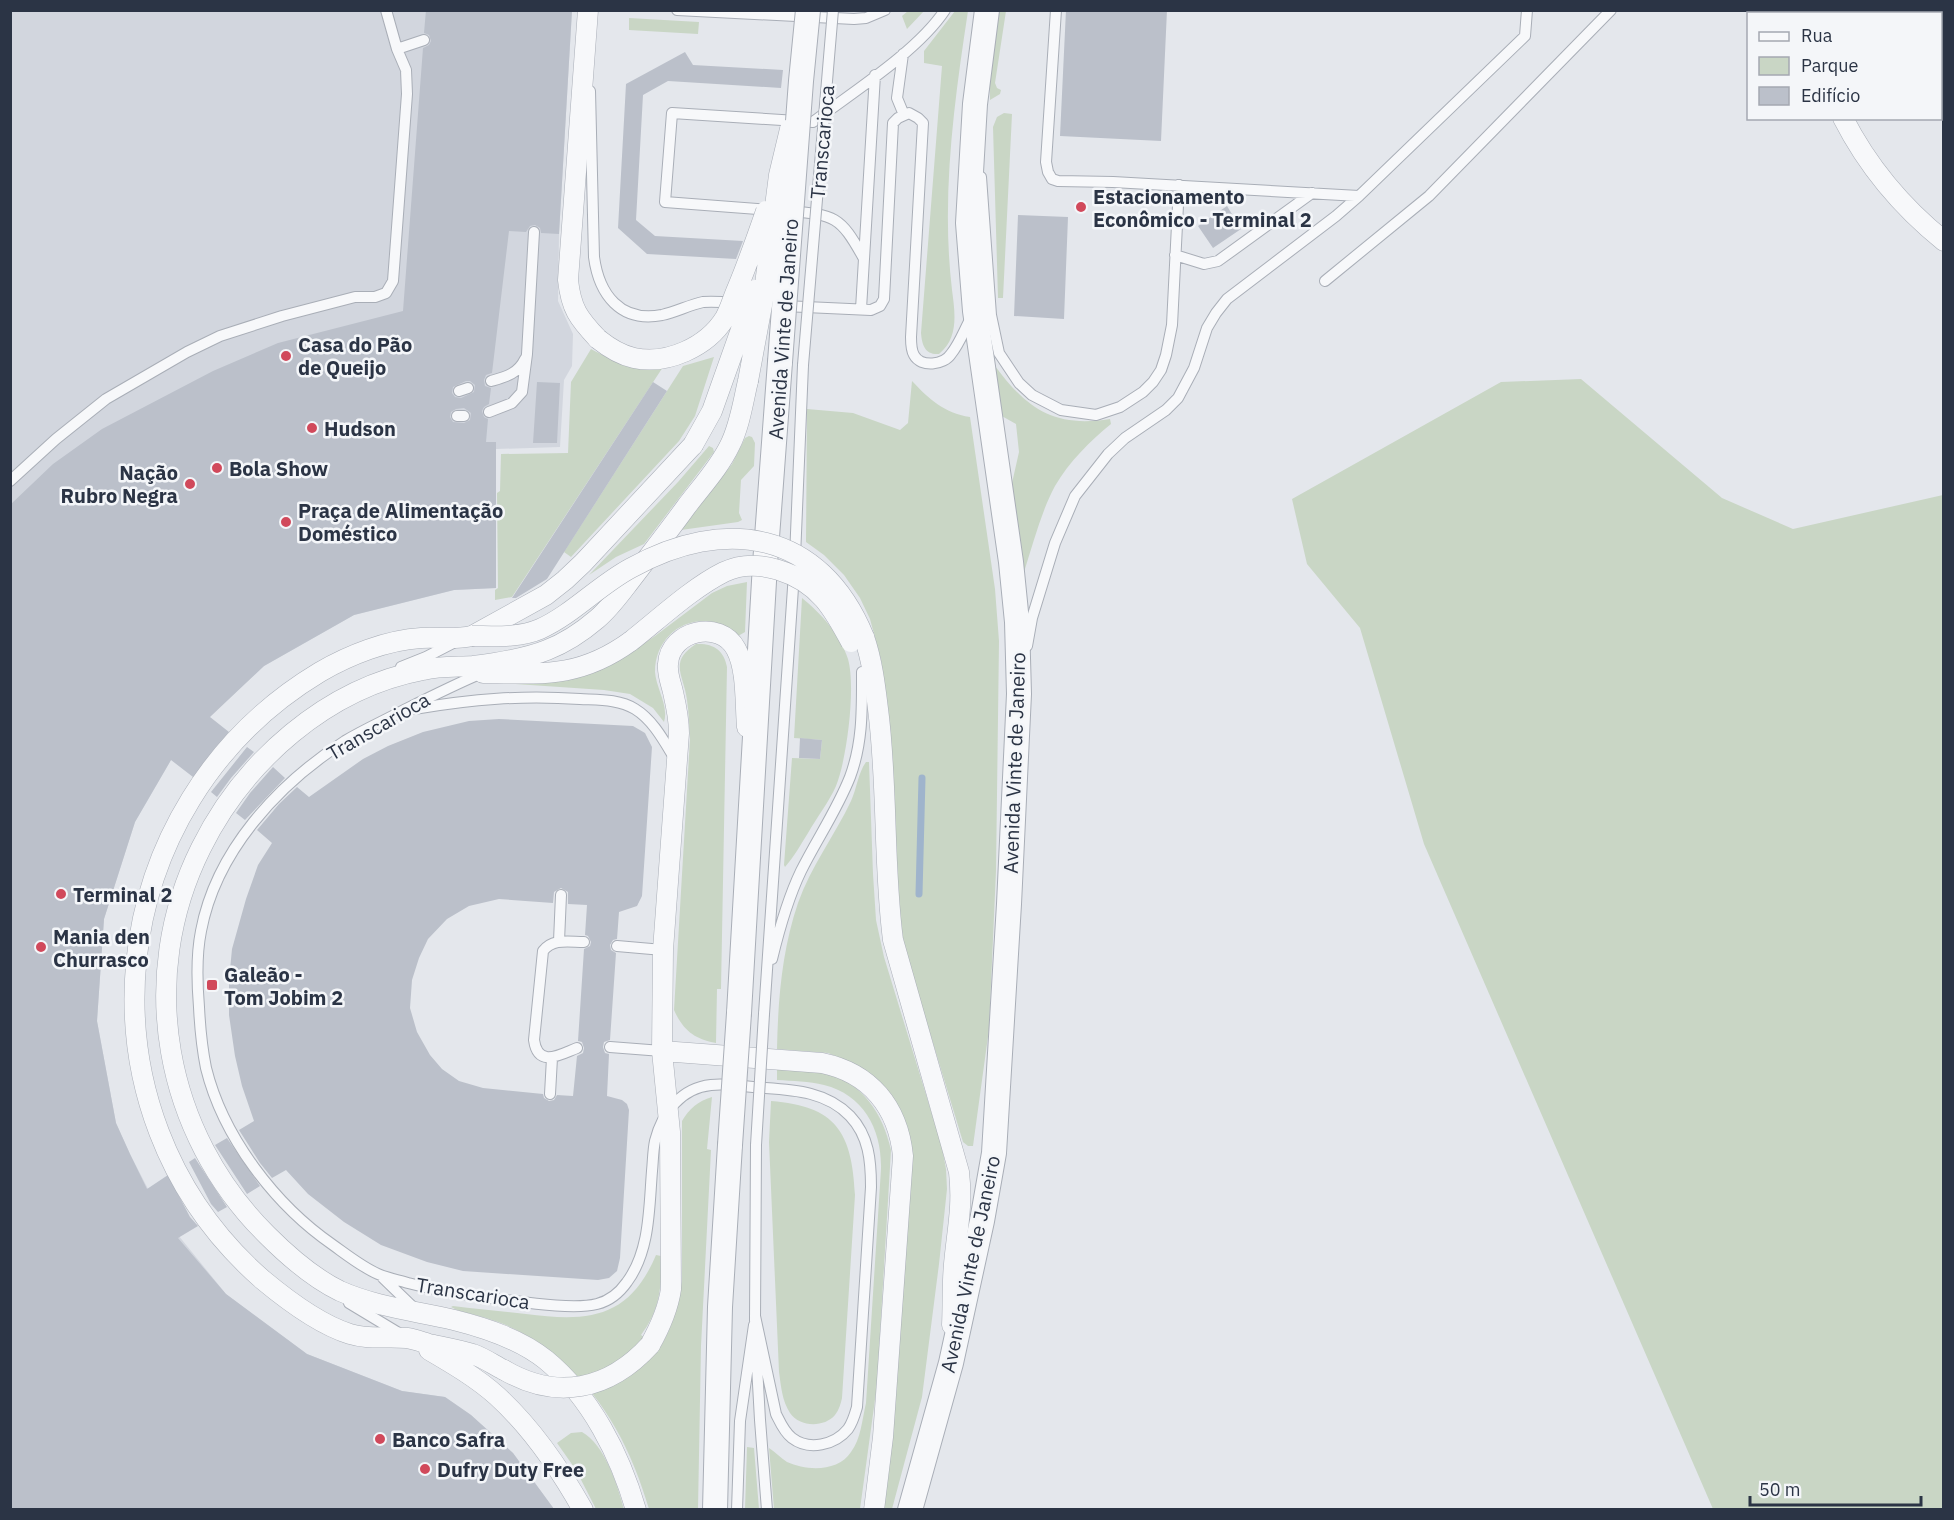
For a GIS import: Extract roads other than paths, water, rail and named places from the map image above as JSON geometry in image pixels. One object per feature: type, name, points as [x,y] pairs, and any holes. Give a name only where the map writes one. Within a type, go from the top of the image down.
[{"type":"street","name":"Avenida Vinte de Janeiro","points":[[715,1509],[720,1307],[765,564],[792,364],[801,81],[808,10]]},
{"type":"street","name":"Avenida Vinte de Janeiro","points":[[910,1509],[951,1363],[982,1221],[994,1153],[1009,904],[1019,694],[1017,622],[1011,562],[975,311],[968,223],[975,104],[987,10]]},
{"type":"street","points":[[587,13],[567,280],[574,309],[597,339],[623,355],[635,359],[669,358],[683,353],[712,334],[726,316],[753,250],[778,175],[801,81]]},
{"type":"street","points":[[1844,120],[1879,174],[1903,204],[1944,241]]},
{"type":"street","points":[[636,1509],[616,1455],[600,1425],[567,1381],[546,1361],[487,1329],[370,1302],[338,1290],[310,1273],[280,1248],[248,1215],[227,1190],[192,1129],[176,1081],[169,1043],[166,972],[170,936],[177,906],[200,850],[216,819],[247,776],[274,748],[341,700],[377,683],[430,668],[480,665],[548,650],[597,619],[665,536],[722,459],[734,436],[748,381],[770,248],[778,175]]},
{"type":"street","points":[[466,638],[546,595],[565,580],[693,445],[712,411],[770,248]]},
{"type":"street","points":[[752,786],[742,662],[728,638],[719,633],[700,631],[682,639],[675,645],[668,662],[668,675],[679,722],[663,950],[662,1051],[669,1108],[671,1289],[669,1306],[664,1319],[650,1345],[639,1357],[615,1375],[593,1384],[564,1388],[527,1382],[474,1355],[410,1339],[352,1335],[330,1326],[305,1311],[256,1273],[231,1248],[195,1204],[160,1135],[147,1096],[138,1048],[134,1008],[135,969],[140,927],[145,904],[163,853],[183,811],[216,762],[239,735],[269,708],[300,686],[340,662],[369,650],[405,640],[524,634],[538,630],[554,622],[628,569],[658,554],[695,542],[740,538],[776,545],[810,563],[824,573],[846,600],[855,616],[862,672],[870,693],[882,742]]},
{"type":"street","points":[[445,668],[482,673],[536,674],[569,671],[607,657],[706,582],[726,571],[758,566],[794,576],[809,585],[857,639],[874,675],[882,742],[888,900],[893,940],[952,1146],[962,1194],[954,1264],[951,1363]]},
{"type":"street","points":[[662,1051],[835,1065],[873,1088],[891,1111],[897,1126],[903,1156],[883,1437],[874,1509]]},
{"type":"street","points":[[410,1339],[464,1371],[497,1396],[524,1424],[545,1451],[583,1509]]},
{"type":"lane","points":[[10,481],[56,439],[106,399],[187,352],[220,336],[282,315],[355,297],[375,297],[386,293],[393,280],[407,94],[406,70],[397,49],[388,16],[396,10]]},
{"type":"lane","points":[[677,10],[854,19],[866,18],[885,10]]},
{"type":"lane","name":"Transcarioca","points":[[767,1509],[755,1316],[756,1145],[794,568],[792,364],[833,10]]},
{"type":"lane","points":[[863,256],[850,233],[837,220],[822,214],[665,202],[672,113],[813,122],[903,54],[930,30],[945,10]]},
{"type":"lane","points":[[1056,10],[1046,162],[1047,172],[1052,179],[1066,182],[1179,185],[1359,196]]},
{"type":"lane","points":[[1019,694],[1032,618],[1054,543],[1075,496],[1108,454],[1125,438],[1166,410],[1178,398],[1194,368],[1207,328],[1227,299],[1359,196],[1525,36],[1527,10]]},
{"type":"lane","points":[[1325,281],[1428,196],[1611,10]]},
{"type":"lane","points":[[587,13],[594,257],[599,282],[622,310],[633,314],[661,315],[702,303],[715,302],[871,310],[880,306],[884,299],[893,123],[909,114],[918,117],[923,123],[910,337],[914,357],[920,362],[927,363],[946,360],[952,354],[975,311]]},
{"type":"lane","points":[[397,49],[424,40]]},
{"type":"lane","points":[[903,54],[897,98],[904,115]]},
{"type":"lane","points":[[861,309],[875,75]]},
{"type":"lane","points":[[975,104],[994,336],[999,353],[1019,383],[1032,395],[1061,410],[1096,415],[1120,407],[1143,392],[1161,370],[1169,342],[1179,185]]},
{"type":"lane","points":[[1175,255],[1204,264],[1218,261],[1312,193]]},
{"type":"lane","points":[[489,412],[512,403],[522,392],[527,354],[534,232]]},
{"type":"lane","points":[[491,381],[509,376],[517,370],[527,354]]},
{"type":"lane","points":[[410,1339],[362,1309],[336,1297],[299,1272],[249,1227],[220,1190],[205,1165],[172,1083],[164,1044],[161,972],[172,908],[197,843],[214,812],[244,772],[281,735],[344,692],[466,638]]},
{"type":"lane","name":"Transcarioca","points":[[765,991],[781,927],[801,873],[850,776],[863,714],[862,672]]},
{"type":"lane","name":"Transcarioca","points":[[482,673],[454,684],[404,710],[346,741],[317,761],[295,778],[250,827],[230,855],[214,884],[199,940],[197,988],[201,1044],[207,1072],[218,1103],[240,1147],[280,1199],[314,1232],[380,1275],[447,1293],[530,1303],[580,1306],[597,1304],[610,1299],[634,1272],[643,1251],[656,1140],[669,1108],[682,1097],[710,1085],[794,1090],[814,1094],[841,1108],[852,1118],[868,1146],[870,1161],[871,1187],[857,1407],[849,1428],[842,1435],[823,1445],[813,1445],[791,1437],[782,1426],[776,1414],[755,1316]]},
{"type":"lane","points":[[404,710],[467,700],[536,696],[610,700],[634,708],[646,717],[677,762]]},
{"type":"lane","points":[[560,942],[561,895]]},
{"type":"lane","points":[[577,1048],[552,1058],[539,1053],[534,1040],[543,951],[547,946],[560,942],[584,942]]},
{"type":"lane","points":[[617,946],[663,950]]},
{"type":"lane","points":[[610,1047],[662,1051]]},
{"type":"lane","points":[[550,1094],[552,1058]]},
{"type":"lane","points":[[380,1275],[419,1313]]},
{"type":"lane","name":"Transcarioca","points":[[737,1509],[740,1420],[755,1316]]},
{"type":"waterway","points":[[919,894],[922,778]]},
{"type":"place","name":"Estacionamento Econômico - Terminal 2","points":[[1081,207]]},
{"type":"place","name":"Casa do Pão de Queijo","points":[[286,356]]},
{"type":"place","name":"Hudson","points":[[312,428]]},
{"type":"place","name":"Bola Show","points":[[217,468]]},
{"type":"place","name":"Nação Rubro Negra","points":[[190,484]]},
{"type":"place","name":"Praça de Alimentação Doméstico","points":[[286,522]]},
{"type":"place","name":"Terminal 2","points":[[61,894]]},
{"type":"place","name":"Mania den Churrasco","points":[[41,947]]},
{"type":"place","name":"Galeão - Tom Jobim 2","points":[[212,985]]},
{"type":"place","name":"Banco Safra","points":[[380,1439]]},
{"type":"place","name":"Dufry Duty Free","points":[[425,1469]]}]
